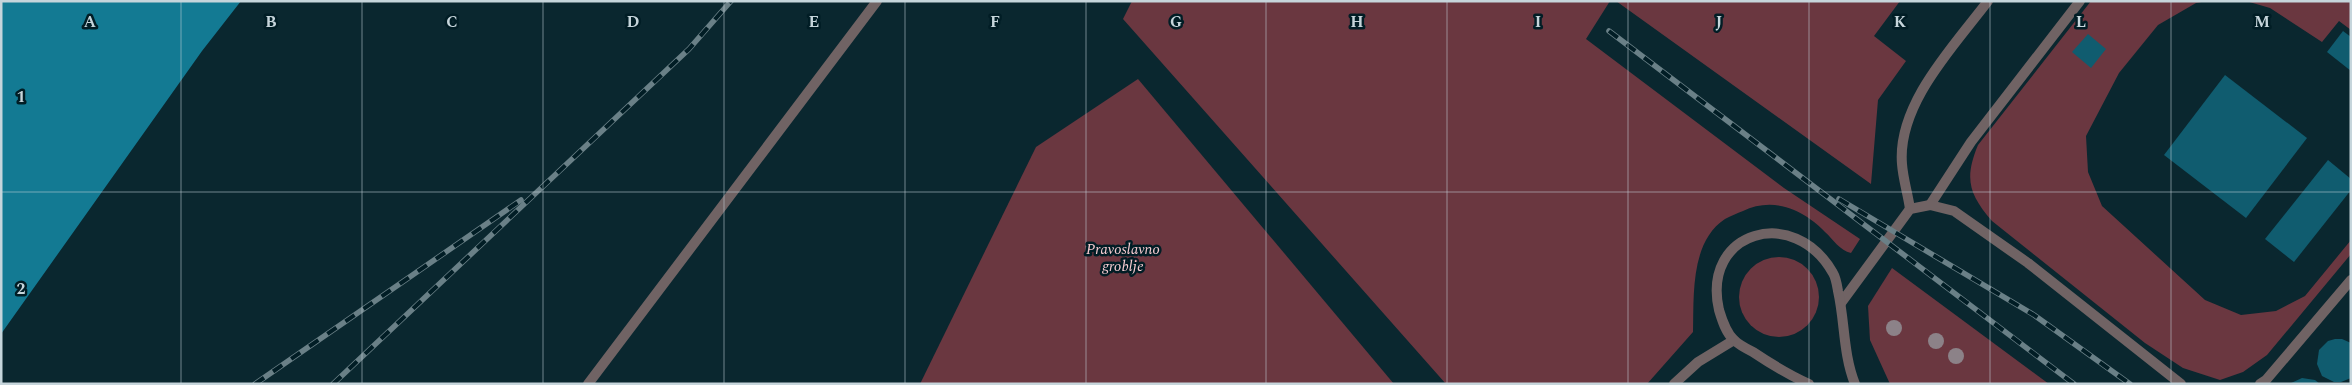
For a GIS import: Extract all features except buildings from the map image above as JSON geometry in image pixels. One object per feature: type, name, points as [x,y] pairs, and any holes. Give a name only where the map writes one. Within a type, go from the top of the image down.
[{"type":"street","points":[[588,384],[878,1]]},
{"type":"street","points":[[1841,303],[1895,233],[1910,209],[1902,162],[1906,124],[1924,86],[1988,1]]},
{"type":"street","points":[[1930,205],[1971,142],[2080,1]]},
{"type":"street","points":[[1910,209],[1930,205],[1954,210],[2028,263],[2181,384]]},
{"type":"street","points":[[1809,384],[1789,375],[1734,340],[1722,320],[1716,294],[1723,260],[1738,245],[1756,235],[1783,234],[1801,239],[1819,253],[1834,274],[1841,303],[1848,368],[1855,384]]},
{"type":"street","points":[[2260,384],[2266,380],[2351,280]]},
{"type":"street","points":[[1674,384],[1698,362],[1734,340]]},
{"type":"green space","points":[[1132,1],[1610,1],[1586,39],[1784,188],[1860,239],[1851,253],[1847,252],[1811,219],[1782,206],[1755,206],[1725,219],[1705,241],[1700,255],[1694,286],[1693,332],[1647,384],[1446,384],[1123,19]]},
{"type":"green space","points":[[1616,1],[1900,1],[1874,36],[1906,61],[1878,100],[1871,184]]},
{"type":"green space","points":[[2091,1],[2207,1],[2196,3],[2158,25],[2119,73],[2086,136],[2088,172],[2102,206],[2205,300],[2241,315],[2276,311],[2305,296],[2351,240],[2351,254],[2267,355],[2243,372],[2220,380],[2183,368],[2145,343],[1992,221],[1978,203],[1974,194],[1970,177],[1978,145]]},
{"type":"green space","points":[[2246,1],[2351,1],[2351,30],[2339,21],[2322,42],[2270,8]]},
{"type":"green space","name":"Pravoslavno groblje","points":[[1138,79],[1394,384],[920,384],[1036,147]]},
{"type":"green space","points":[[1779,257],[1794,260],[1807,269],[1816,282],[1819,297],[1816,312],[1807,325],[1794,334],[1779,337],[1764,334],[1751,325],[1742,312],[1739,297],[1742,282],[1751,269],[1764,260]]},
{"type":"green space","points":[[1892,268],[2049,384],[1890,384],[1870,340],[1868,306]]},
{"type":"water","points":[[1,1],[241,1],[202,51],[1,334]]},
{"type":"railway","points":[[333,384],[689,49],[731,1]]},
{"type":"railway","points":[[1609,31],[2074,384]]},
{"type":"railway","points":[[1839,199],[2034,315],[2130,384]]},
{"type":"railway","points":[[255,384],[521,200]]}]
